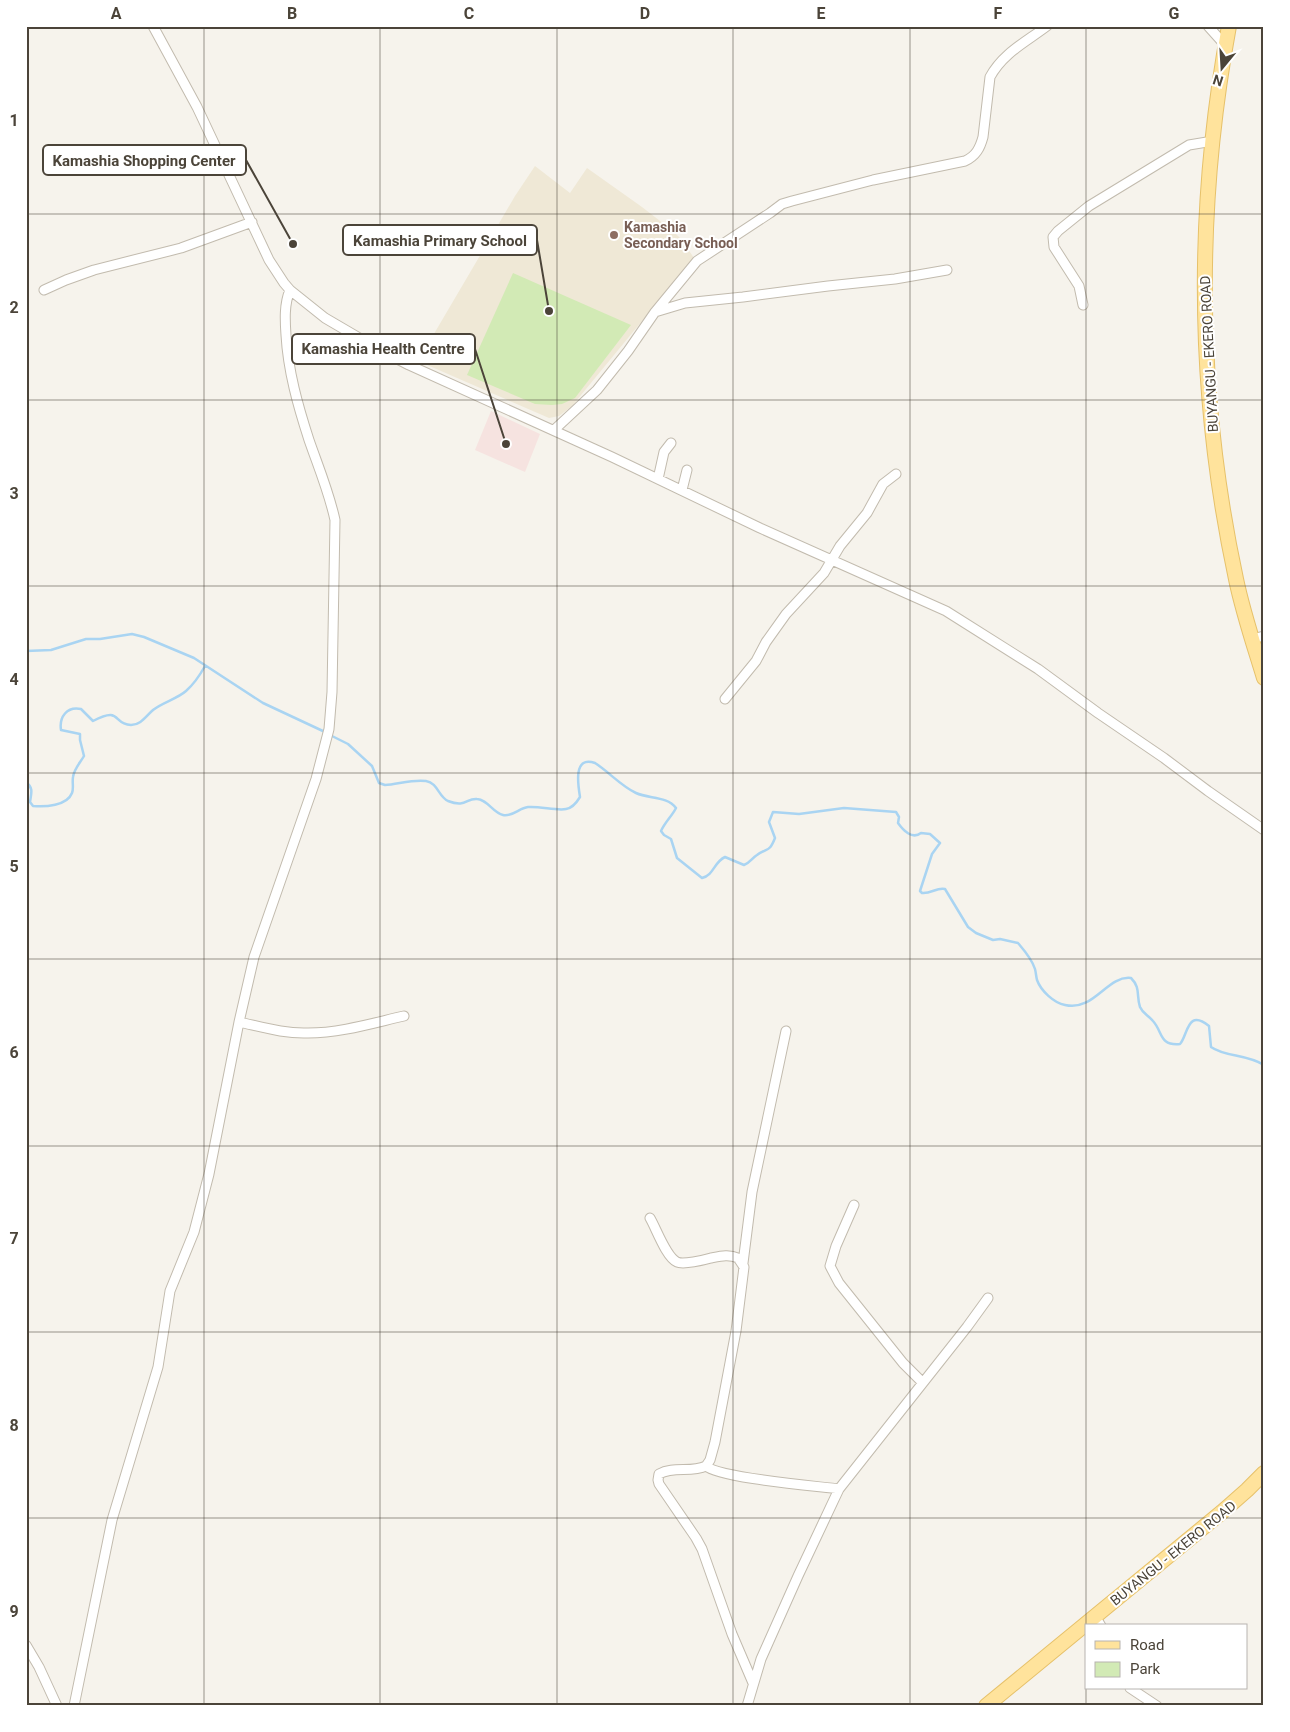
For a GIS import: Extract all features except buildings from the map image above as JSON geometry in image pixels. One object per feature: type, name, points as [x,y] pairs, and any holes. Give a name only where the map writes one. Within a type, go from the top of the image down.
[{"type":"main road","name":"BUYANGU - EKERO ROAD","points":[[1229,26],[1225,45],[1207,202],[1205,256],[1210,424],[1236,581],[1258,638],[1264,678]]},
{"type":"main road","name":"BUYANGU - EKERO ROAD","points":[[1098,1621],[1264,1473]]},
{"type":"main road","name":"BUYANGU - EKERO ROAD","points":[[986,1706],[1085,1631]]},
{"type":"street","points":[[153,26],[197,107],[269,260],[290,290],[325,318],[378,349],[760,528],[946,612],[1050,677],[1264,830]]},
{"type":"street","points":[[554,430],[597,390],[628,351],[655,312],[698,262],[782,204],[873,180],[970,159],[976,153],[983,137],[990,77],[996,66],[1006,56],[1047,26]]},
{"type":"street","points":[[1208,26],[1225,45]]},
{"type":"street","points":[[1083,305],[1079,286],[1054,247],[1053,237],[1058,230],[1089,206],[1189,145],[1213,142]]},
{"type":"street","points":[[44,290],[94,270],[181,248],[252,222]]},
{"type":"street","points":[[655,312],[684,303],[895,279],[948,270]]},
{"type":"street","points":[[74,1706],[96,1590],[112,1520],[158,1367],[170,1291],[194,1232],[209,1174],[254,957],[310,795],[329,729],[332,692],[334,520],[328,494],[301,415],[289,362],[286,337],[286,311],[290,290]]},
{"type":"street","points":[[658,479],[664,452],[671,443]]},
{"type":"street","points":[[682,490],[687,470]]},
{"type":"street","points":[[725,700],[756,661],[766,642],[786,614],[813,587],[840,546],[867,513],[884,484],[896,474]]},
{"type":"street","points":[[239,1022],[276,1030],[308,1034],[341,1030],[404,1016]]},
{"type":"street","points":[[753,1683],[735,1641],[702,1549],[658,1480],[659,1474],[665,1471],[698,1469],[706,1466],[710,1460],[736,1331],[752,1192],[786,1031]]},
{"type":"street","points":[[854,1205],[836,1246],[830,1266],[839,1283],[903,1363],[922,1382]]},
{"type":"street","points":[[650,1218],[663,1244],[677,1262],[729,1255],[738,1258],[743,1263]]},
{"type":"street","points":[[747,1706],[761,1659],[839,1489],[988,1298]]},
{"type":"street","points":[[706,1466],[716,1472],[839,1489]]},
{"type":"street","points":[[26,1645],[57,1706]]},
{"type":"street","points":[[1133,1690],[1157,1706]]},
{"type":"shaded area","points":[[535,166],[570,193],[587,168],[673,231],[694,258],[572,406],[559,416],[549,418],[418,361],[515,196]]},
{"type":"shaded area","points":[[491,411],[540,434],[525,472],[475,450]]},
{"type":"green space","points":[[513,273],[631,325],[575,398],[562,404],[535,404],[467,375]]},
{"type":"waterway","points":[[26,651],[51,650],[86,639],[100,639],[132,634],[144,637],[194,658],[263,703],[325,732]]},
{"type":"waterway","points":[[26,782],[31,789],[30,802],[33,806],[49,806],[65,801],[72,793],[74,774],[84,756],[80,734],[61,730],[61,721],[68,711],[81,709],[93,721],[113,715],[125,724],[135,725],[157,707],[186,691],[205,666]]},
{"type":"waterway","points":[[330,735],[348,744],[372,766],[379,783],[385,785],[411,781],[430,782],[448,801],[462,803],[473,799],[481,800],[503,815],[510,815],[528,807],[553,809],[571,807],[580,797],[578,779],[580,767],[583,763],[595,763],[636,793],[668,801],[676,808],[661,831],[671,839],[677,858],[702,878],[709,874],[718,862],[725,857],[744,865],[770,848],[775,838],[769,822],[773,812],[799,814],[844,808],[896,812],[899,817],[898,823],[902,829],[911,835],[930,834],[940,843],[932,854],[920,891],[925,893],[945,889],[968,927],[976,933],[993,940],[1000,939],[1018,943],[1032,962],[1039,984],[1052,999],[1061,1004],[1075,1006],[1092,999],[1115,982],[1131,978],[1137,988],[1141,1009],[1153,1021],[1162,1037],[1168,1043],[1180,1044],[1192,1021],[1202,1021],[1209,1026],[1211,1047],[1257,1061],[1264,1065]]},
{"type":"place","name":"Kamashia Secondary School","points":[[614,235]]},
{"type":"place","name":"Kamashia Shopping Center","points":[[293,244]]},
{"type":"place","name":"Kamashia Primary School","points":[[549,311]]},
{"type":"place","name":"Kamashia Health Centre","points":[[506,444]]}]
